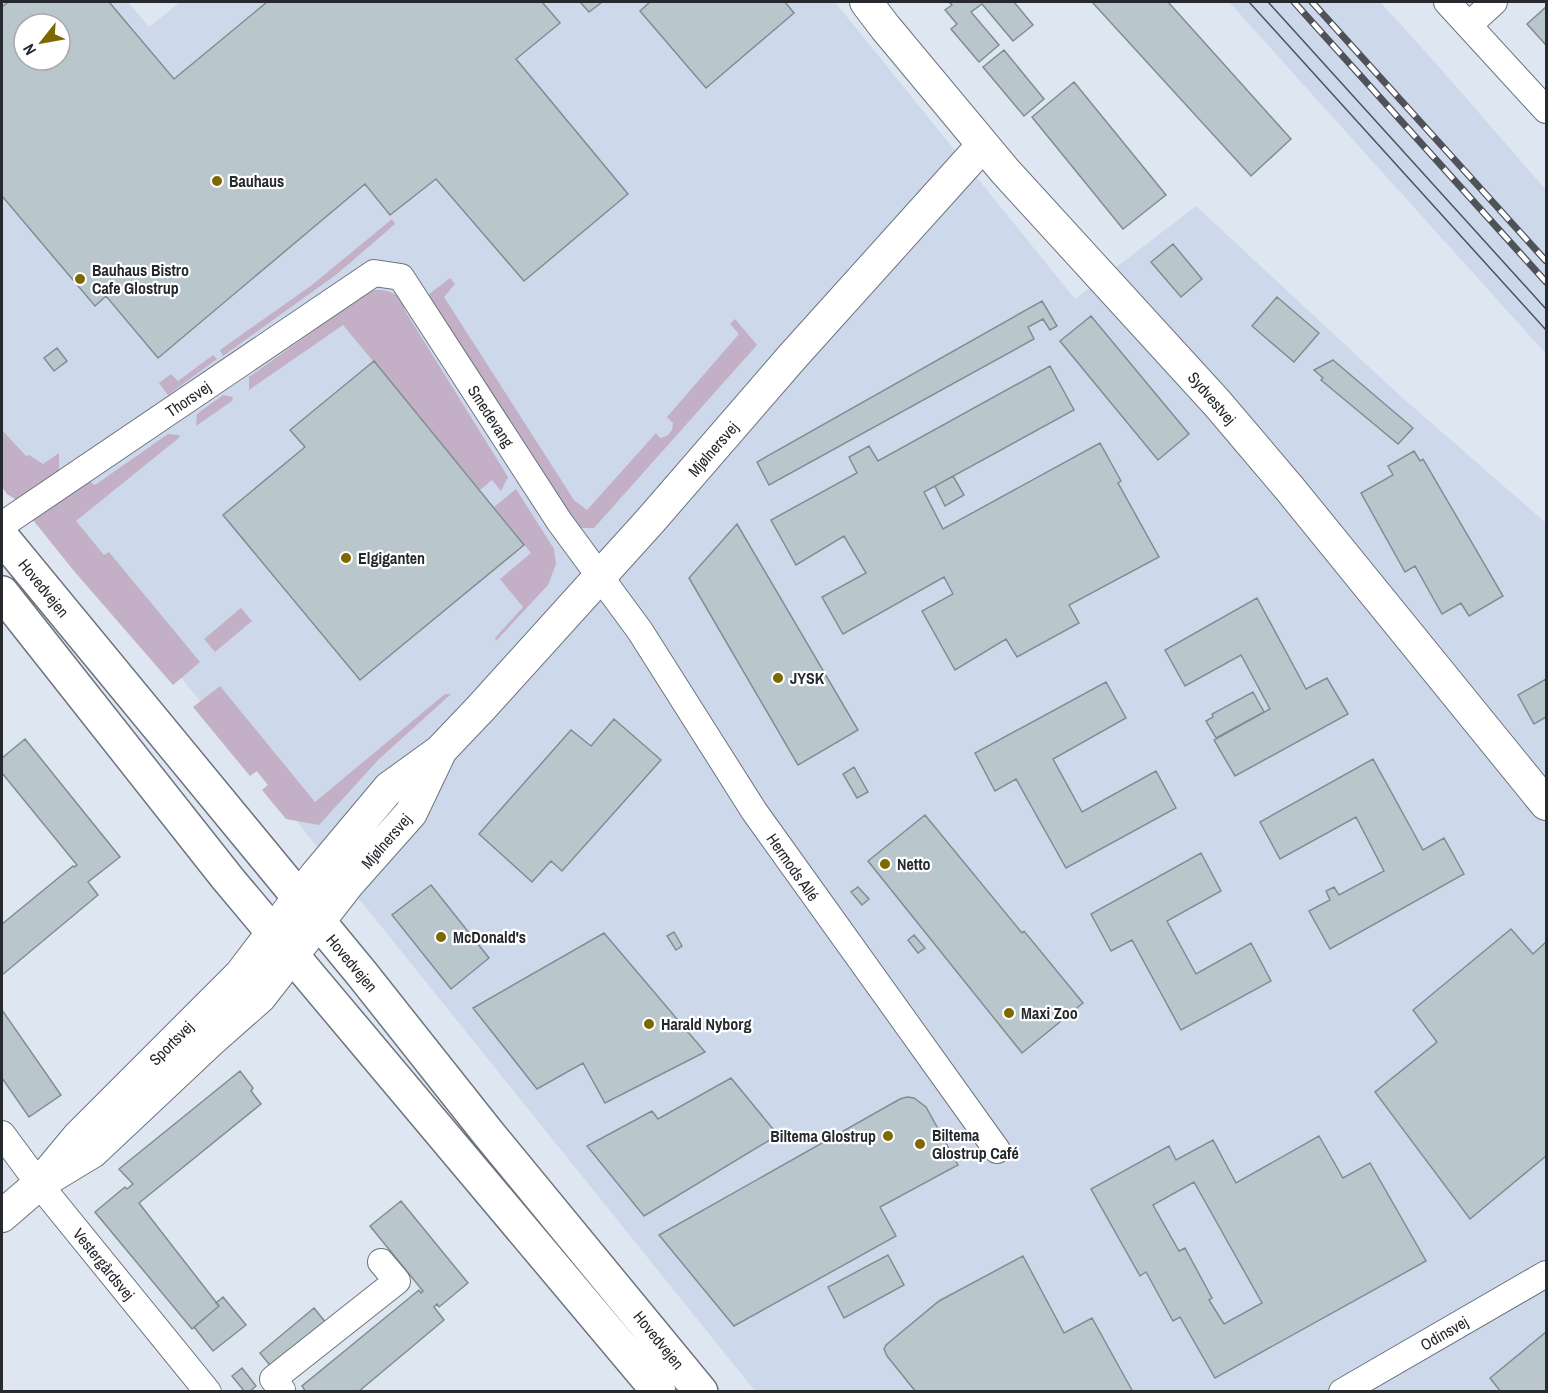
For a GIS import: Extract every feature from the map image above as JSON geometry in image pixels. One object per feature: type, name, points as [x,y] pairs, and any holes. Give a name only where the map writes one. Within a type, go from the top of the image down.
[{"type":"main road","name":"Hovedvejen","points":[[2,537],[701,1392]]},
{"type":"main road","name":"Hovedvejen","points":[[2,593],[228,879],[659,1392]]},
{"type":"street","name":"Sydvestvej","points":[[866,2],[983,145],[1217,403],[1290,489],[1546,804]]},
{"type":"street","points":[[1448,2],[1546,110]]},
{"type":"street","points":[[1468,25],[1494,2]]},
{"type":"street","name":"Mjølnersvej","points":[[308,911],[348,884],[411,813],[440,751],[601,575],[793,356],[983,145]]},
{"type":"street","name":"Smedevang","points":[[374,273],[401,277],[559,521],[601,575]]},
{"type":"street","name":"Thorsvej","points":[[2,525],[374,273]]},
{"type":"street","name":"Hermods Allé","points":[[601,575],[640,631],[754,811],[998,1150]]},
{"type":"street","name":"Sportsvej","points":[[2,1216],[39,1184],[79,1136],[241,974],[282,944],[308,911]]},
{"type":"street","name":"Vestergårdsvej","points":[[2,1134],[39,1184],[208,1392]]},
{"type":"street","points":[[281,1392],[282,1390],[273,1379],[396,1281],[381,1262]]},
{"type":"street","name":"Odinsvej","points":[[1342,1392],[1546,1274]]},
{"type":"shaded area","points":[[2,2],[128,2],[149,27],[180,2],[835,2],[1075,299],[1196,206],[1396,392],[1546,523],[1546,1391],[755,1391],[2,455]]},
{"type":"shaded area","points":[[1229,2],[1380,2],[1433,60],[1546,190],[1546,354]]},
{"type":"shaded area","points":[[392,219],[395,224],[337,274],[223,356],[220,350],[312,285]]},
{"type":"shaded area","points":[[450,278],[455,284],[444,297],[574,500],[587,510],[656,433],[660,438],[667,436],[672,430],[673,423],[667,417],[739,334],[730,324],[735,319],[757,345],[594,528],[577,528],[428,295]]},
{"type":"shaded area","points":[[374,290],[393,293],[408,306],[404,309],[508,477],[501,491],[492,480],[480,490],[343,325],[249,390],[249,377]]},
{"type":"shaded area","points":[[213,355],[217,359],[168,395],[159,383],[171,374],[178,381]]},
{"type":"shaded area","points":[[223,395],[233,397],[232,401],[196,426],[197,414]]},
{"type":"shaded area","points":[[2,430],[26,456],[29,455],[43,464],[59,453],[59,472],[18,501],[7,494],[2,487]]},
{"type":"shaded area","points":[[168,434],[180,437],[76,521],[104,555],[109,552],[200,662],[173,685],[74,571],[29,515],[82,477],[95,485]]},
{"type":"shaded area","points":[[516,489],[554,549],[556,564],[548,585],[496,641],[495,638],[523,607],[500,579],[531,553],[494,507]]},
{"type":"shaded area","points":[[241,608],[252,621],[215,652],[204,639]]},
{"type":"shaded area","points":[[220,686],[315,802],[445,694],[451,694],[378,760],[319,825],[286,819],[262,790],[268,785],[257,771],[250,776],[193,707]]},
{"type":"building","name":"Bauhaus","points":[[8,2],[109,2],[174,79],[267,2],[542,2],[560,23],[516,59],[628,194],[524,281],[436,179],[390,215],[365,184],[158,358],[106,296],[95,306],[2,196],[2,7]]},
{"type":"building","points":[[580,2],[602,2],[589,12]]},
{"type":"building","points":[[650,2],[785,2],[794,13],[706,88],[640,11]]},
{"type":"building","points":[[949,2],[1014,2],[1033,25],[1013,41],[982,4],[971,12],[999,45],[979,62],[951,29],[957,24],[945,10],[952,5]]},
{"type":"building","points":[[1092,2],[1168,2],[1291,139],[1251,176]]},
{"type":"building","points":[[1546,7],[1546,45],[1527,24]]},
{"type":"building","points":[[1004,50],[1044,99],[1024,116],[983,67]]},
{"type":"building","points":[[1074,82],[1166,195],[1123,229],[1032,117]]},
{"type":"building","points":[[1173,244],[1202,279],[1181,297],[1151,262]]},
{"type":"building","points":[[1277,297],[1319,333],[1294,362],[1252,326]]},
{"type":"building","points":[[1042,301],[1057,326],[1050,330],[1043,319],[1028,327],[1034,339],[769,485],[757,462]]},
{"type":"building","points":[[1091,316],[1189,434],[1158,460],[1060,341]]},
{"type":"building","points":[[57,348],[67,361],[54,371],[44,358]]},
{"type":"building","points":[[1333,360],[1413,428],[1398,444],[1321,380],[1323,378],[1314,370]]},
{"type":"building","points":[[374,361],[524,545],[360,680],[223,515],[305,447],[290,430]]},
{"type":"building","points":[[1050,366],[1074,410],[924,492],[943,529],[1100,443],[1121,481],[1118,483],[1159,557],[1069,605],[1079,623],[1017,657],[1006,639],[955,670],[922,611],[953,594],[944,577],[843,634],[822,597],[866,573],[844,536],[796,565],[771,520],[857,473],[849,457],[869,446],[878,461]]},
{"type":"building","points":[[1414,451],[1420,461],[1423,459],[1503,596],[1469,616],[1461,603],[1442,614],[1415,566],[1405,572],[1361,493],[1393,475],[1388,466]]},
{"type":"building","points":[[953,476],[964,495],[945,506],[935,486]]},
{"type":"building","points":[[737,524],[858,730],[798,765],[689,578]]},
{"type":"building","points":[[1257,598],[1306,689],[1327,678],[1348,714],[1235,776],[1214,740],[1270,709],[1241,655],[1185,686],[1165,650]]},
{"type":"building","points":[[1546,679],[1546,717],[1534,724],[1518,695]]},
{"type":"building","points":[[1106,682],[1126,718],[1053,759],[1082,812],[1156,771],[1176,808],[1066,868],[1016,779],[995,791],[975,753]]},
{"type":"building","points":[[1253,692],[1264,712],[1216,738],[1206,721],[1213,717],[1212,714]]},
{"type":"building","points":[[614,719],[661,760],[562,871],[551,861],[532,882],[479,834],[571,730],[591,746]]},
{"type":"building","points":[[25,739],[120,857],[88,882],[98,895],[2,975],[2,924],[77,865],[2,773],[2,758]]},
{"type":"building","points":[[1373,759],[1423,850],[1444,838],[1464,874],[1330,949],[1309,911],[1330,900],[1326,891],[1334,887],[1339,895],[1384,871],[1356,817],[1280,859],[1260,822]]},
{"type":"building","points":[[854,767],[868,792],[857,798],[843,774]]},
{"type":"building","points":[[925,815],[1083,1003],[1022,1053],[868,861]]},
{"type":"building","points":[[1201,853],[1221,891],[1167,921],[1196,974],[1251,943],[1271,981],[1181,1030],[1132,940],[1111,951],[1091,914]]},
{"type":"building","name":"McDonald's","points":[[431,885],[489,958],[451,989],[392,915]]},
{"type":"building","points":[[858,887],[869,899],[862,905],[851,892]]},
{"type":"building","points":[[1511,929],[1533,954],[1546,942],[1546,1156],[1470,1219],[1375,1092],[1437,1042],[1413,1010]]},
{"type":"building","points":[[674,932],[682,946],[676,950],[667,936]]},
{"type":"building","points":[[604,933],[705,1052],[605,1103],[583,1063],[537,1089],[473,1008]]},
{"type":"building","points":[[914,935],[925,948],[918,953],[908,940]]},
{"type":"building","points":[[2,1010],[61,1095],[29,1117],[2,1078]]},
{"type":"building","points":[[240,1071],[253,1088],[251,1091],[261,1104],[139,1203],[219,1306],[192,1329],[95,1212],[125,1187],[127,1189],[133,1184],[119,1169]]},
{"type":"building","points":[[731,1078],[778,1135],[644,1216],[587,1146],[652,1111],[658,1119]]},
{"type":"building","points":[[907,1097],[914,1098],[926,1107],[958,1165],[880,1207],[896,1236],[734,1326],[659,1235]]},
{"type":"building","points":[[1319,1136],[1343,1178],[1370,1163],[1426,1261],[1215,1378],[1180,1317],[1173,1321],[1146,1272],[1140,1276],[1091,1189],[1169,1146],[1176,1160],[1213,1140],[1236,1183]],"holes":[[[1194,1182],[1262,1303],[1224,1324],[1209,1300],[1212,1298],[1185,1248],[1179,1251],[1153,1205]]]},
{"type":"building","points":[[401,1201],[468,1283],[439,1307],[437,1304],[434,1307],[444,1320],[358,1392],[306,1392],[302,1386],[419,1290],[421,1293],[423,1291],[370,1226]]},
{"type":"building","points":[[888,1255],[904,1285],[844,1318],[828,1287]]},
{"type":"building","points":[[1023,1256],[1064,1333],[1092,1318],[1133,1392],[916,1392],[887,1356],[884,1349],[886,1345],[939,1301]]},
{"type":"building","points":[[223,1297],[246,1325],[213,1351],[194,1327],[219,1306],[216,1303]]},
{"type":"building","points":[[314,1308],[326,1323],[273,1369],[260,1353]]},
{"type":"building","points":[[1546,1332],[1546,1392],[1501,1392],[1490,1378]]},
{"type":"building","points":[[242,1368],[256,1386],[249,1392],[245,1392],[232,1376]]},
{"type":"tram line","points":[[1249,2],[1546,330]]},
{"type":"tram line","points":[[1268,2],[1546,309]]},
{"type":"railway","points":[[1294,2],[1546,282]]},
{"type":"railway","points":[[1312,2],[1546,261]]},
{"type":"place","name":"Bauhaus","points":[[217,181]]},
{"type":"place","name":"Bauhaus Bistro Cafe Glostrup","points":[[80,279]]},
{"type":"place","name":"Elgiganten","points":[[346,558]]},
{"type":"place","name":"JYSK","points":[[778,678]]},
{"type":"place","name":"Netto","points":[[885,864]]},
{"type":"place","name":"McDonald's","points":[[441,937]]},
{"type":"place","name":"Maxi Zoo","points":[[1009,1013]]},
{"type":"place","name":"Harald Nyborg","points":[[649,1024]]},
{"type":"place","name":"Biltema Glostrup","points":[[888,1136]]},
{"type":"place","name":"Biltema Glostrup Café","points":[[920,1144]]}]
